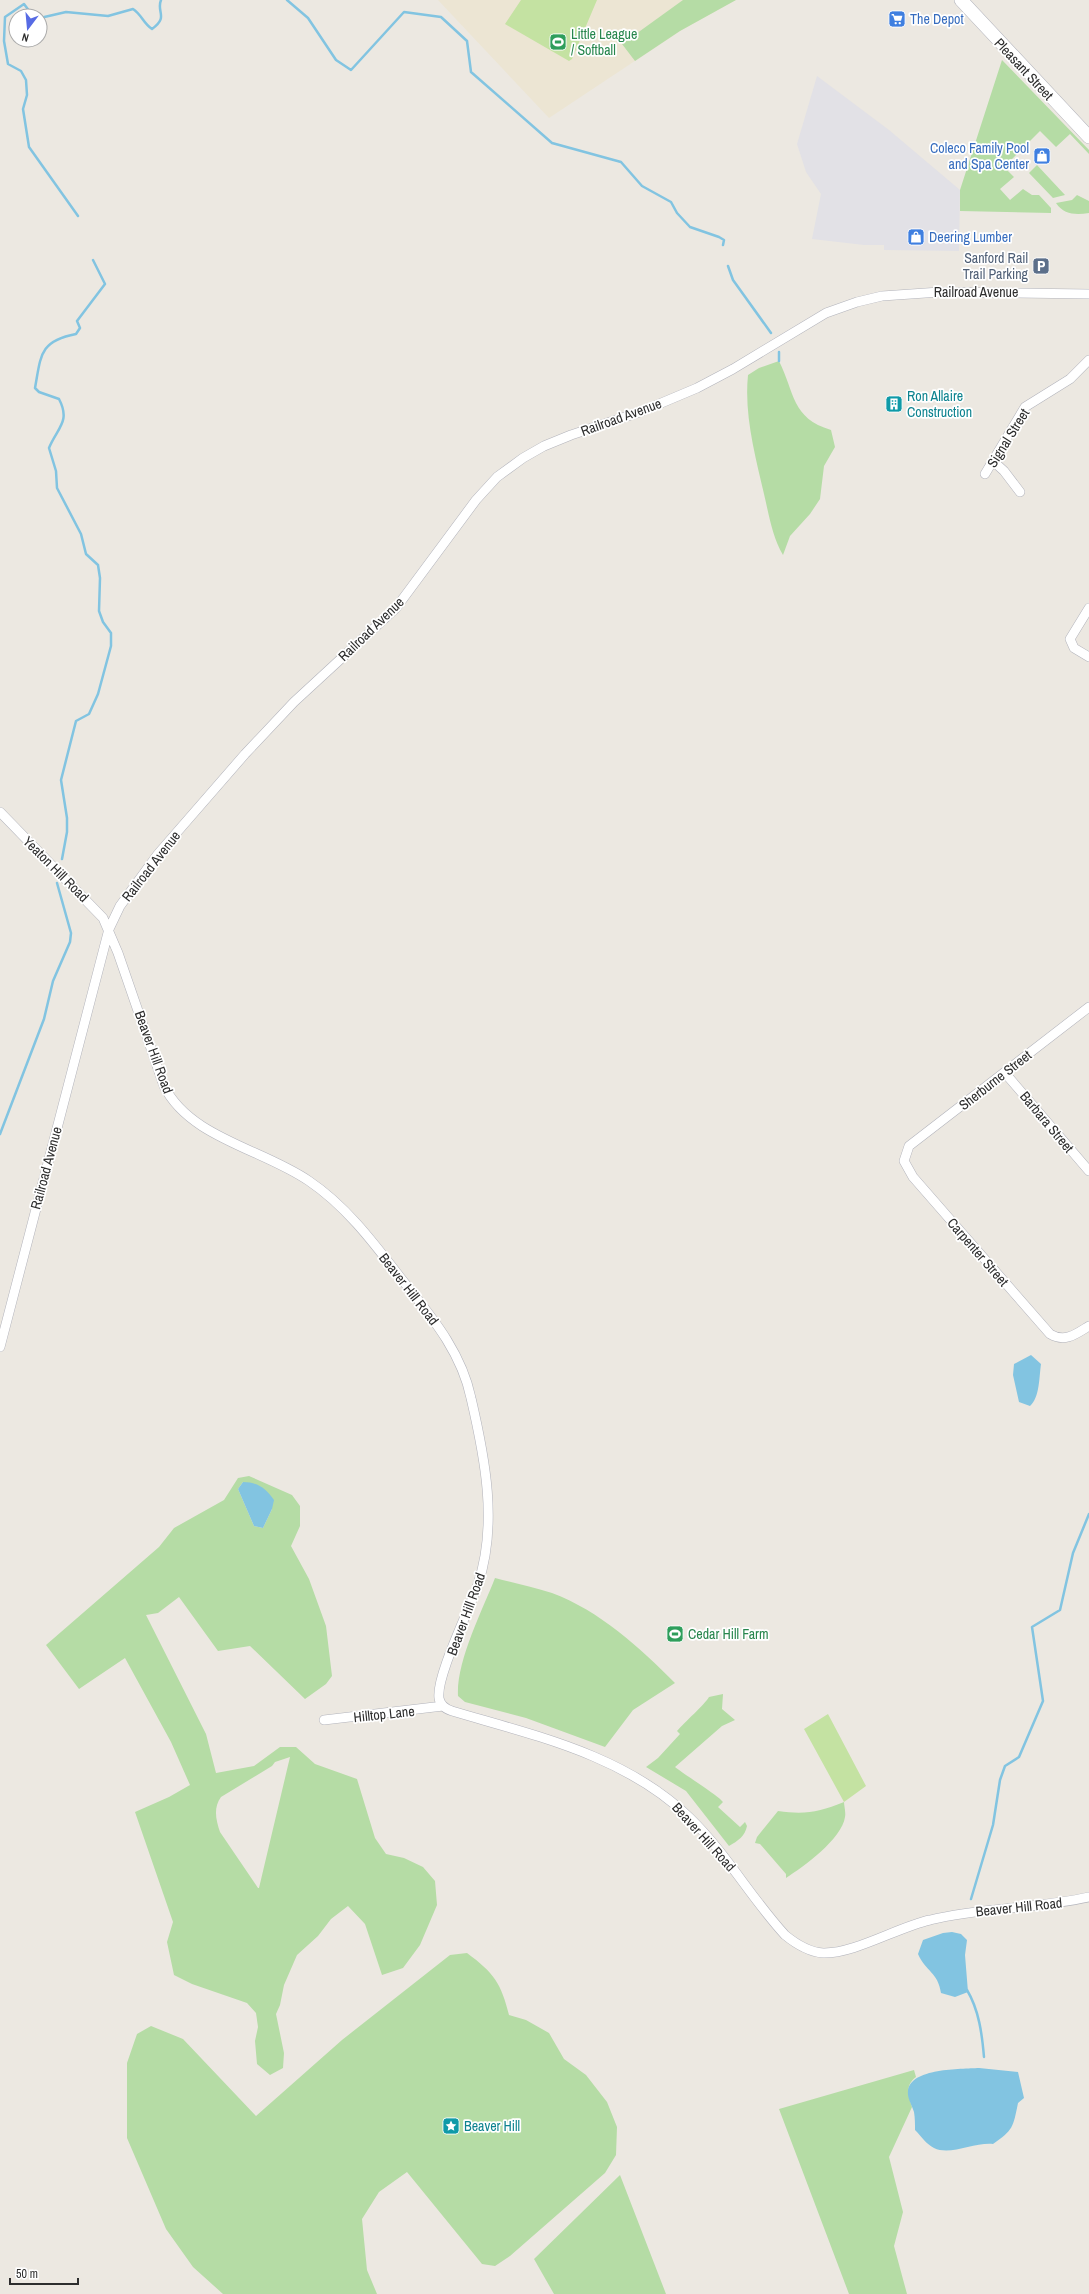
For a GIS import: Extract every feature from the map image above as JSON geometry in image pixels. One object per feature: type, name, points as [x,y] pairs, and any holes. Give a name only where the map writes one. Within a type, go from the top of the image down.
[{"type":"main road","name":"Pleasant Street","points":[[961,0],[1089,137]]},
{"type":"street","name":"Railroad Avenue","points":[[0,1348],[109,929],[123,902],[158,854],[245,754],[291,705],[396,608],[476,500],[497,477],[523,458],[544,446],[571,435],[640,412],[697,388],[733,369],[826,313],[857,302],[882,296],[940,292],[1089,294]]},
{"type":"street","name":"Signal Street","points":[[985,474],[1004,439],[1025,407],[1070,379],[1089,360]]},
{"type":"street","points":[[993,461],[1004,471],[1020,492]]},
{"type":"street","points":[[1089,608],[1071,635],[1071,644],[1077,650],[1089,657]]},
{"type":"street","name":"Yeaton Hill Road","points":[[0,812],[94,907],[109,929]]},
{"type":"street","name":"Beaver Hill Road","points":[[109,929],[164,1086],[175,1105],[200,1125],[272,1160],[309,1181],[339,1205],[370,1239],[425,1309],[453,1349],[462,1367],[471,1398],[486,1485],[488,1538],[478,1585],[444,1672],[439,1696],[443,1706],[452,1712],[543,1737],[591,1755],[630,1772],[660,1792],[691,1818],[716,1847],[785,1935],[796,1943],[815,1951],[822,1953],[841,1951],[928,1920],[956,1914],[1039,1906],[1089,1897]]},
{"type":"street","name":"Sherburne Street","points":[[905,1156],[909,1146],[1089,1007]]},
{"type":"street","name":"Barbara Street","points":[[1005,1073],[1089,1171]]},
{"type":"street","name":"Carpenter Street","points":[[905,1156],[905,1164],[912,1177],[1050,1334],[1062,1339],[1067,1338],[1089,1326]]},
{"type":"street","name":"Hilltop Lane","points":[[324,1720],[443,1706]]},
{"type":"shaded area","points":[[438,0],[736,0],[680,31],[549,118]]},
{"type":"shaded area","points":[[817,76],[889,130],[960,190],[959,251],[884,250],[884,245],[864,245],[812,239],[821,194],[806,172],[797,144]]},
{"type":"green space","name":"Little League / Softball","points":[[521,0],[597,0],[572,59],[569,61],[505,24]]},
{"type":"green space","points":[[683,0],[736,0],[680,31],[635,61],[622,44]]},
{"type":"green space","points":[[1002,60],[1089,150],[1089,154],[1070,134],[1056,147],[1040,131],[1004,167],[1014,177],[1000,189],[1010,200],[1023,189],[1032,195],[1039,195],[1051,208],[1051,213],[960,211],[960,190]]},
{"type":"green space","points":[[1037,165],[1065,195],[1053,198],[1029,173]]},
{"type":"green space","points":[[1077,195],[1089,201],[1089,213],[1079,214],[1067,212],[1056,203],[1072,200]]},
{"type":"green space","points":[[779,361],[792,394],[801,411],[808,419],[831,430],[835,447],[824,466],[820,499],[810,514],[790,536],[783,555],[771,525],[757,465],[749,420],[747,390],[748,375],[759,368]]},
{"type":"green space","points":[[249,1476],[292,1495],[300,1506],[300,1526],[291,1546],[309,1579],[326,1626],[332,1676],[326,1684],[305,1699],[250,1646],[218,1651],[179,1597],[158,1613],[146,1615],[206,1734],[216,1773],[254,1766],[280,1747],[296,1747],[315,1764],[357,1779],[375,1838],[386,1854],[404,1858],[423,1867],[435,1881],[437,1905],[420,1945],[403,1968],[382,1975],[365,1924],[348,1906],[331,1919],[318,1936],[297,1955],[284,1985],[280,2005],[276,2014],[284,2053],[283,2068],[270,2075],[257,2064],[255,2041],[258,2027],[256,2013],[247,2003],[192,1984],[174,1975],[167,1942],[173,1922],[135,1812],[169,1797],[190,1785],[171,1742],[125,1658],[79,1689],[46,1645],[159,1547],[174,1528],[224,1500],[238,1478]],"holes":[[[243,1482],[272,1509],[263,1528],[254,1526],[238,1489]],[[290,1757],[259,1888],[258,1888],[220,1832],[216,1819],[217,1805],[221,1797],[272,1766],[275,1762]]]},
{"type":"green space","points":[[495,1578],[552,1593],[586,1610],[603,1620],[633,1643],[675,1683],[633,1710],[605,1747],[526,1718],[465,1702],[458,1696],[458,1683],[461,1668],[465,1652]]},
{"type":"green space","points":[[723,1694],[722,1709],[735,1720],[722,1726],[675,1767],[720,1799],[723,1802],[718,1807],[740,1827],[745,1822],[747,1826],[743,1835],[729,1846],[686,1791],[646,1767],[658,1758],[680,1734],[677,1731],[709,1697]]},
{"type":"green space","points":[[828,1714],[866,1786],[844,1802],[804,1729]]},
{"type":"green space","points":[[844,1802],[845,1817],[837,1834],[821,1852],[786,1878],[786,1874],[760,1844],[755,1843],[757,1837],[778,1811],[796,1813],[812,1812]]},
{"type":"green space","points":[[467,1953],[484,1967],[495,1980],[503,1995],[509,2015],[526,2020],[549,2033],[564,2059],[586,2075],[607,2102],[617,2127],[616,2155],[605,2173],[510,2256],[495,2266],[482,2264],[407,2172],[379,2192],[362,2219],[367,2270],[377,2294],[223,2294],[193,2267],[166,2229],[127,2138],[127,2063],[137,2034],[151,2026],[183,2039],[256,2116],[342,2040],[450,1955]]},
{"type":"green space","points":[[914,2070],[916,2077],[910,2083],[908,2090],[912,2107],[889,2157],[903,2212],[894,2246],[907,2294],[849,2294],[779,2109]]},
{"type":"green space","points":[[620,2175],[666,2294],[554,2294],[534,2259]]},
{"type":"water","points":[[1031,1355],[1041,1364],[1036,1397],[1030,1406],[1019,1402],[1013,1375],[1014,1364]]},
{"type":"water","points":[[243,1482],[261,1486],[274,1500],[272,1509],[263,1528],[254,1526],[238,1489]]},
{"type":"water","points":[[952,1932],[961,1934],[967,1940],[965,1955],[968,1992],[955,1997],[941,1993],[935,1976],[921,1960],[918,1954],[923,1940],[943,1933]]},
{"type":"water","points":[[979,2068],[1018,2072],[1024,2098],[1018,2103],[1011,2128],[1005,2135],[993,2144],[978,2145],[955,2150],[940,2150],[934,2148],[915,2130],[914,2112],[908,2094],[911,2083],[917,2078],[938,2071]]},
{"type":"waterway","points":[[48,16],[66,12],[108,16],[133,9],[152,29],[157,25],[161,18],[161,0]]},
{"type":"waterway","points":[[287,0],[308,18],[336,60],[351,70],[404,12],[441,17],[467,41],[471,72],[552,143],[621,162],[642,186],[671,202],[677,213],[690,227],[719,237],[724,240],[723,245]]},
{"type":"waterway","points":[[18,8],[24,4],[27,8]]},
{"type":"waterway","points":[[8,15],[5,17],[4,41],[8,64],[21,71],[26,80],[27,95],[23,109],[29,147],[78,216]]},
{"type":"waterway","points":[[62,859],[67,832],[67,818],[61,780],[76,721],[89,714],[98,694],[111,646],[111,633],[103,622],[99,611],[100,578],[98,565],[86,554],[81,534],[57,488],[56,471],[49,448],[62,425],[64,414],[62,407],[59,399],[39,392],[35,388],[41,359],[48,346],[64,337],[76,334],[80,328],[77,321],[105,284],[93,260]]},
{"type":"waterway","points":[[728,266],[733,280],[771,333]]},
{"type":"waterway","points":[[779,352],[779,361]]},
{"type":"waterway","points":[[0,1134],[44,1019],[53,981],[70,942],[71,933],[57,883]]},
{"type":"waterway","points":[[971,1899],[993,1825],[1000,1780],[1005,1766],[1019,1757],[1043,1701],[1032,1627],[1060,1610],[1073,1553],[1089,1514]]},
{"type":"waterway","points":[[967,1990],[977,2014],[981,2031],[984,2057]]},
{"type":"place","name":"The Depot","points":[[897,19]]},
{"type":"place","name":"Little League / Softball","points":[[558,42]]},
{"type":"place","name":"Coleco Family Pool and Spa Center","points":[[1042,156]]},
{"type":"place","name":"Deering Lumber","points":[[916,237]]},
{"type":"place","name":"Sanford Rail Trail Parking","points":[[1041,266]]},
{"type":"place","name":"Ron Allaire Construction","points":[[894,404]]},
{"type":"place","name":"Cedar Hill Farm","points":[[675,1634]]},
{"type":"place","name":"Beaver Hill","points":[[451,2126]]}]
